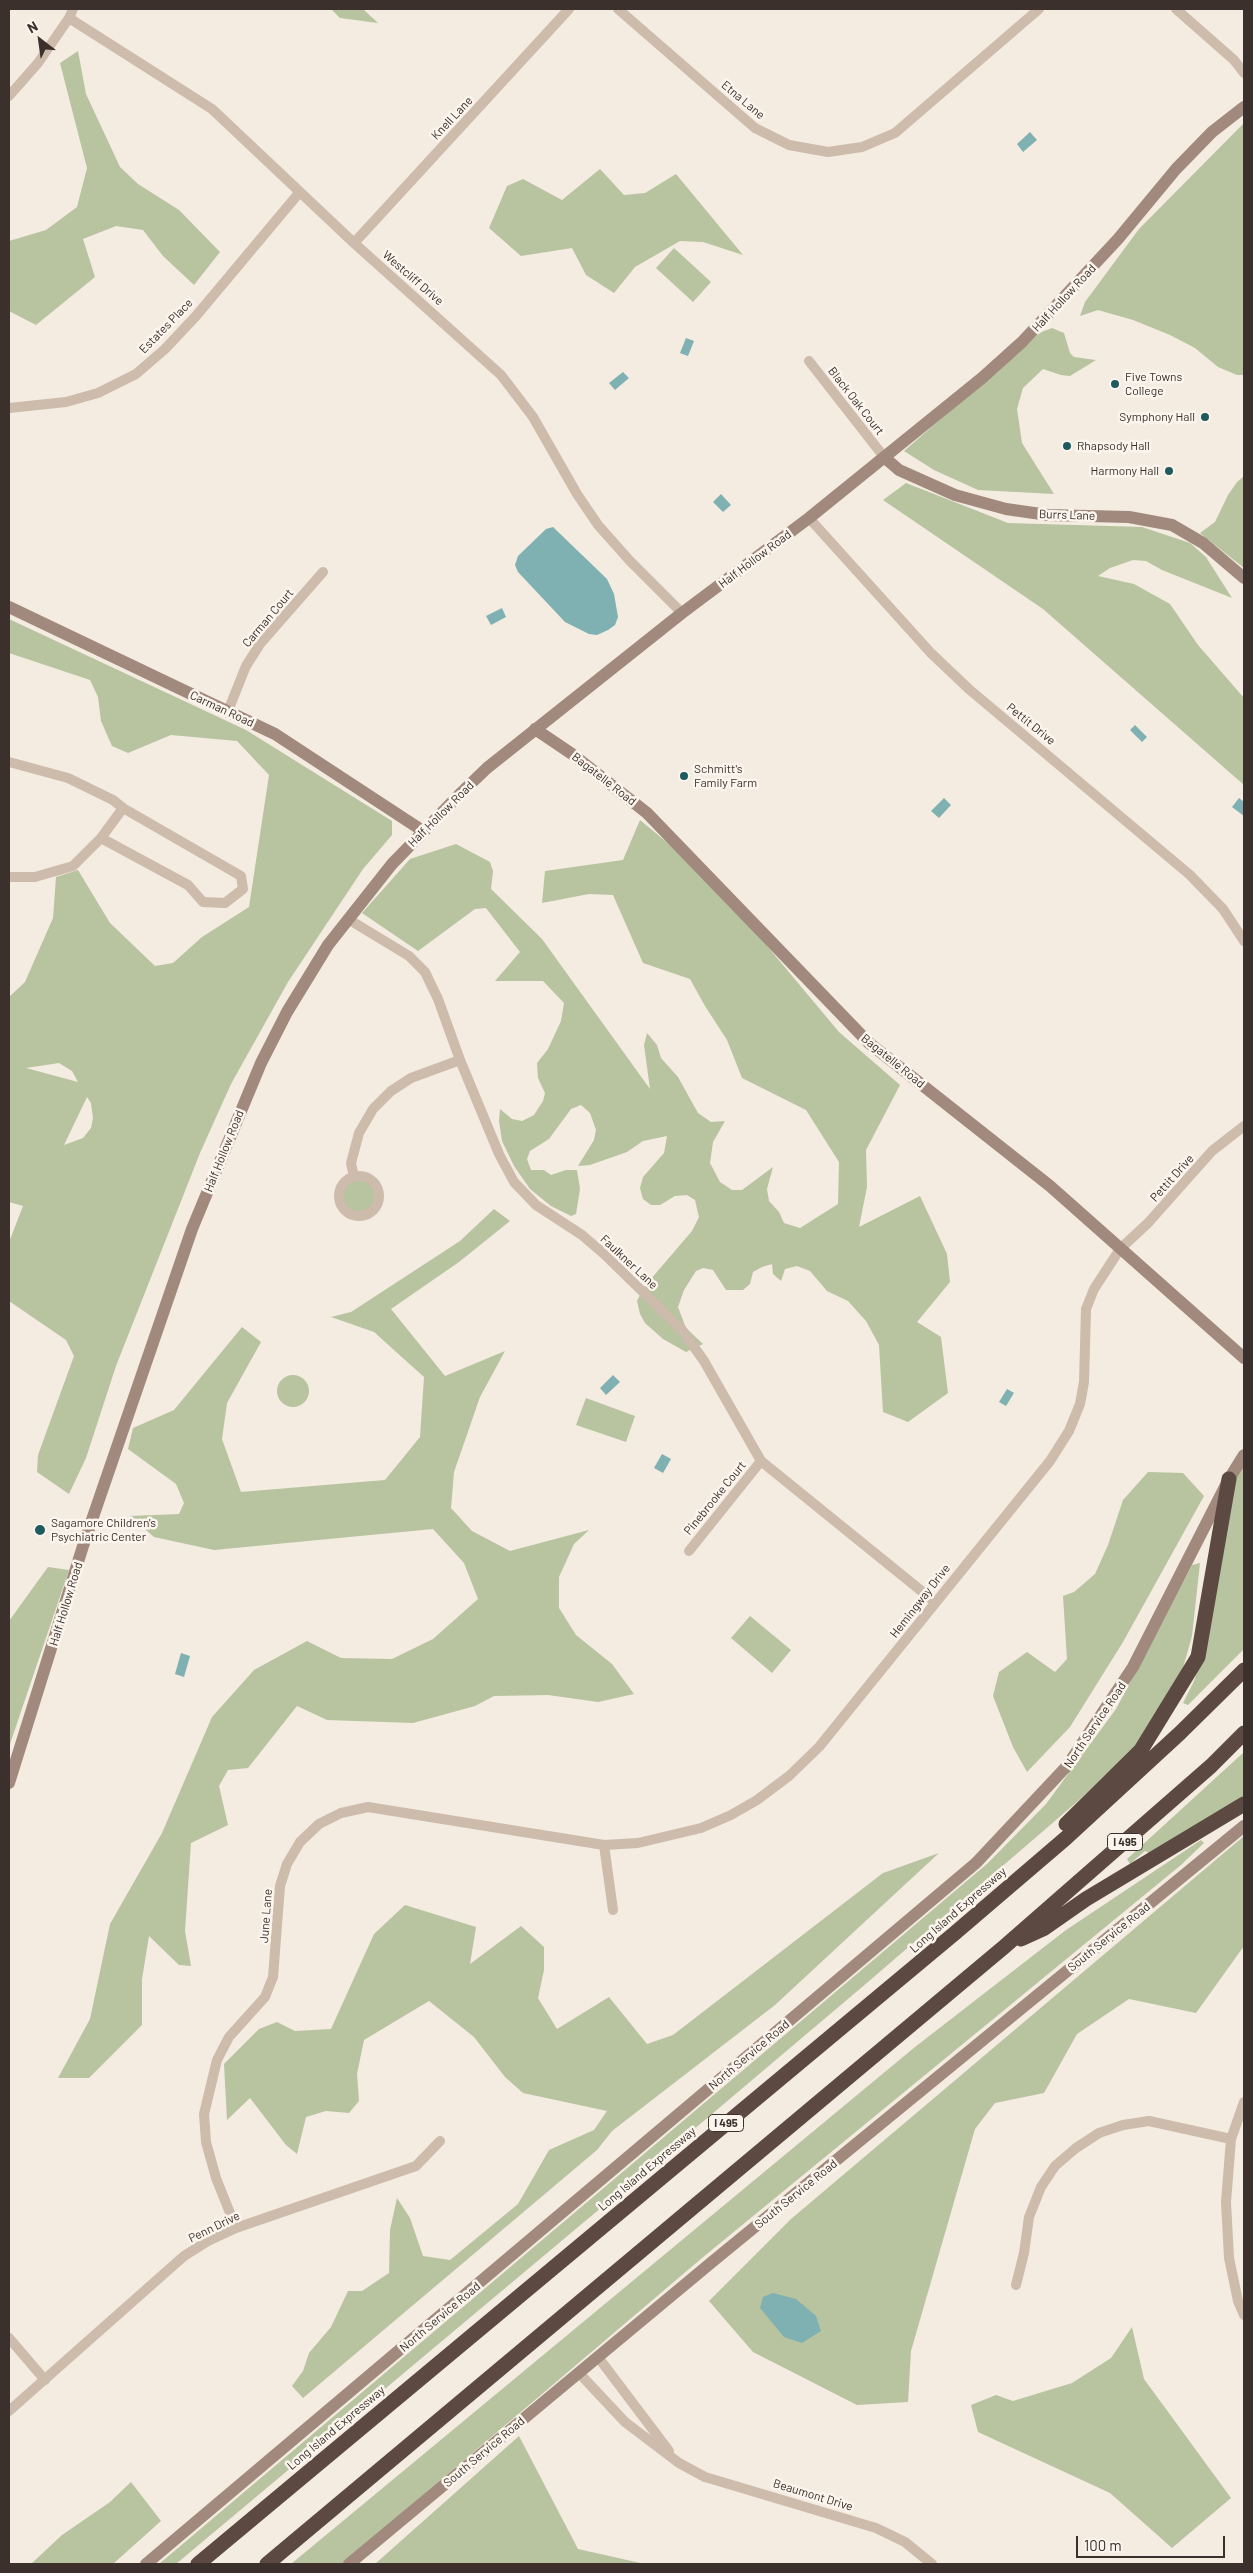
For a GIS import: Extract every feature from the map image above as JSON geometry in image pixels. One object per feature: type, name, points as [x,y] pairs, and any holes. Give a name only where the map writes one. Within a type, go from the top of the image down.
[{"type":"highway","points":[[956,1933],[1141,1750],[1198,1657],[1229,1479]]},
{"type":"highway","name":"Long Island Expressway","points":[[198,2564],[956,1933],[1087,1818],[1180,1733],[1244,1670]]},
{"type":"highway","name":"I 495","points":[[267,2564],[1004,1947],[1204,1772],[1244,1733]]},
{"type":"highway","points":[[1004,1947],[1043,1929],[1086,1899],[1244,1804]]},
{"type":"main road","name":"Half Hollow Road","points":[[9,1783],[83,1546],[192,1229],[248,1091],[274,1036],[300,988],[348,919],[369,891],[423,831],[474,780],[535,729],[682,613],[809,518],[982,378],[1022,342],[1101,259],[1176,169],[1212,132],[1244,107]]},
{"type":"main road","name":"Burrs Lane","points":[[884,457],[899,470],[955,495],[1006,509],[1030,514],[1129,517],[1172,525],[1203,543],[1244,578]]},
{"type":"main road","name":"Carman Road","points":[[9,607],[275,734],[423,831]]},
{"type":"main road","name":"Bagatelle Road","points":[[535,729],[572,754],[647,813],[869,1043],[1050,1186],[1244,1358]]},
{"type":"main road","name":"North Service Road","points":[[146,2564],[976,1863],[1067,1766],[1134,1667],[1229,1479],[1244,1455]]},
{"type":"main road","name":"South Service Road","points":[[349,2564],[1244,1826]]},
{"type":"street","name":"Knell Lane","points":[[354,243],[569,9]]},
{"type":"street","name":"Etna Lane","points":[[618,9],[755,128],[788,145],[828,152],[862,147],[895,133],[1039,9]]},
{"type":"street","points":[[1176,9],[1234,60],[1244,73]]},
{"type":"street","name":"Westcliff Drive","points":[[71,13],[212,109],[253,145],[299,193],[501,375],[533,417],[577,494],[598,525],[630,561],[682,613]]},
{"type":"street","points":[[9,96],[38,63],[71,13]]},
{"type":"street","name":"Estates Place","points":[[9,408],[66,402],[98,393],[136,374],[165,349],[196,316],[299,193]]},
{"type":"street","name":"Black Oak Court","points":[[809,361],[884,457]]},
{"type":"street","name":"Pettit Drive","points":[[809,518],[930,652],[970,690],[1190,875],[1223,909],[1244,941]]},
{"type":"street","name":"Carman Court","points":[[228,711],[246,666],[260,644],[323,572]]},
{"type":"street","points":[[9,762],[68,778],[113,800],[123,808],[241,876],[243,889],[225,903],[203,902],[188,885],[101,838]]},
{"type":"street","points":[[9,877],[35,877],[73,866],[101,838],[123,808]]},
{"type":"street","name":"Faulkner Lane","points":[[348,919],[383,938],[409,956],[425,972],[438,999],[460,1060],[499,1154],[514,1182],[536,1205],[582,1235],[604,1254],[682,1330],[704,1361],[761,1461],[935,1602]]},
{"type":"street","points":[[354,1176],[351,1163],[355,1148],[360,1133],[373,1109],[392,1091],[412,1078],[460,1060]]},
{"type":"street","name":"Pettit Drive","points":[[1120,1249],[1148,1222],[1212,1151],[1244,1126]]},
{"type":"street","name":"Hemingway Drive","points":[[604,1845],[638,1843],[685,1832],[731,1815],[758,1800],[789,1776],[819,1747],[1050,1461],[1069,1431],[1080,1404],[1084,1382],[1086,1309],[1094,1289],[1120,1249]]},
{"type":"street","name":"Pinebrooke Court","points":[[689,1551],[761,1461]]},
{"type":"street","name":"June Lane","points":[[236,2228],[216,2178],[206,2142],[204,2114],[217,2060],[229,2037],[265,1997],[274,1977],[280,1886],[286,1864],[300,1842],[318,1824],[341,1813],[368,1807],[604,1845]]},
{"type":"street","points":[[604,1845],[613,1910]]},
{"type":"street","points":[[1244,2102],[1231,2140],[1226,2202],[1229,2258],[1238,2301],[1244,2314]]},
{"type":"street","points":[[1016,2285],[1024,2252],[1029,2217],[1041,2187],[1055,2166],[1076,2148],[1099,2133],[1124,2125],[1149,2122],[1231,2140]]},
{"type":"street","name":"Penn Drive","points":[[9,2412],[184,2256],[208,2241],[236,2228],[416,2166],[440,2141]]},
{"type":"street","points":[[9,2338],[45,2380]]},
{"type":"street","name":"Beaumont Drive","points":[[598,2357],[679,2464]]},
{"type":"street","name":"Beaumont Drive","points":[[579,2373],[625,2422],[679,2464],[705,2477],[876,2528],[905,2542],[932,2564]]},
{"type":"green space","points":[[331,9],[363,9],[378,23],[340,18]]},
{"type":"green space","points":[[78,51],[86,94],[120,167],[138,184],[179,210],[220,252],[194,285],[163,256],[143,230],[116,226],[83,239],[95,277],[36,325],[9,311],[9,241],[46,230],[77,207],[87,168],[60,63]]},
{"type":"green space","points":[[1244,123],[1244,375],[1237,375],[1218,367],[1195,348],[1170,335],[1133,320],[1098,310],[1080,316],[1085,302],[1139,229]]},
{"type":"green space","points":[[600,169],[624,195],[645,193],[676,174],[743,255],[703,242],[680,241],[635,267],[614,293],[586,275],[572,248],[521,256],[489,228],[507,186],[523,179],[562,200]]},
{"type":"green space","points":[[674,248],[711,282],[693,302],[656,268]]},
{"type":"green space","points":[[1052,328],[1064,333],[1070,353],[1074,357],[1096,360],[1070,376],[1043,369],[1023,388],[1017,409],[1022,443],[1054,494],[978,490],[934,470],[904,451],[1039,333]]},
{"type":"green space","points":[[1244,476],[1244,568],[1200,533],[1215,522],[1228,495]]},
{"type":"green space","points":[[906,483],[1008,523],[1142,527],[1190,543],[1206,557],[1232,598],[1162,570],[1146,561],[1133,560],[1110,568],[1098,576],[1134,584],[1170,604],[1198,645],[1244,698],[1244,785],[1043,609],[883,500]]},
{"type":"green space","points":[[9,619],[246,730],[392,821],[392,835],[363,869],[288,982],[231,1084],[200,1153],[116,1366],[86,1458],[69,1494],[37,1472],[38,1455],[74,1356],[66,1340],[9,1301],[9,1242],[23,1206],[9,1202],[9,997],[25,982],[53,918],[56,877],[78,870],[110,923],[155,966],[173,963],[202,937],[249,907],[269,775],[237,741],[171,735],[128,753],[112,746],[101,721],[98,697],[90,680],[9,653]],"holes":[[[59,1063],[72,1071],[78,1082],[26,1068]],[[87,1097],[91,1103],[93,1118],[91,1128],[83,1138],[64,1145]]]},
{"type":"green space","points":[[640,820],[711,879],[839,1032],[900,1085],[866,1150],[867,1187],[859,1227],[920,1196],[947,1254],[950,1282],[917,1322],[941,1337],[948,1393],[908,1422],[883,1412],[879,1345],[866,1321],[848,1301],[827,1291],[810,1271],[797,1266],[785,1269],[781,1281],[773,1274],[772,1264],[762,1267],[753,1272],[750,1284],[743,1290],[726,1290],[713,1270],[703,1268],[696,1271],[684,1290],[678,1307],[686,1328],[703,1344],[686,1352],[663,1339],[645,1323],[640,1314],[637,1301],[644,1287],[692,1231],[699,1217],[695,1200],[687,1195],[675,1196],[660,1205],[651,1205],[643,1199],[640,1188],[643,1177],[664,1153],[667,1136],[643,1141],[627,1152],[590,1165],[578,1166],[594,1140],[596,1130],[590,1113],[581,1105],[571,1109],[549,1139],[530,1151],[527,1159],[531,1170],[544,1170],[551,1175],[566,1170],[577,1170],[580,1189],[576,1214],[571,1216],[551,1206],[530,1189],[514,1166],[502,1141],[499,1121],[500,1109],[512,1119],[522,1121],[534,1115],[543,1101],[545,1093],[538,1078],[537,1063],[548,1049],[561,1021],[564,1003],[543,981],[495,981],[520,952],[486,908],[475,909],[418,951],[362,913],[410,859],[456,844],[490,862],[493,871],[491,889],[542,939],[650,1089],[644,1045],[647,1033],[657,1045],[661,1058],[678,1077],[698,1113],[711,1122],[725,1121],[713,1142],[710,1163],[720,1182],[732,1190],[742,1190],[773,1167],[767,1189],[769,1201],[779,1212],[784,1223],[800,1228],[838,1204],[839,1162],[806,1110],[742,1078],[727,1040],[690,979],[643,963],[613,895],[589,894],[542,903],[545,871],[623,860]]},
{"type":"green space","points":[[358,1178],[371,1183],[376,1196],[371,1209],[358,1214],[345,1209],[340,1196],[345,1183]]},
{"type":"green space","points":[[494,1209],[510,1221],[459,1262],[391,1309],[445,1376],[505,1351],[480,1397],[454,1472],[451,1508],[472,1531],[510,1551],[589,1530],[574,1544],[559,1577],[559,1608],[576,1635],[612,1664],[634,1694],[598,1702],[548,1695],[494,1696],[475,1706],[413,1723],[327,1720],[297,1706],[248,1768],[228,1770],[219,1786],[228,1825],[191,1843],[185,1931],[191,1966],[179,1965],[149,1936],[142,1979],[142,2025],[89,2078],[58,2078],[90,2019],[110,1924],[162,1833],[212,1717],[254,1670],[307,1641],[341,1658],[392,1659],[433,1639],[478,1599],[464,1563],[433,1529],[214,1550],[154,1537],[130,1516],[179,1514],[184,1503],[176,1484],[128,1449],[133,1428],[174,1410],[242,1327],[261,1342],[227,1403],[222,1439],[241,1492],[385,1480],[420,1437],[424,1377],[374,1332],[331,1317],[351,1312],[460,1241]]},
{"type":"green space","points":[[293,1375],[299,1376],[304,1380],[308,1385],[308,1397],[304,1402],[299,1406],[293,1407],[287,1406],[282,1402],[278,1397],[277,1391],[278,1385],[282,1380],[287,1376]]},
{"type":"green space","points":[[586,1398],[635,1416],[626,1442],[576,1425]]},
{"type":"green space","points":[[1244,1465],[1244,1649],[1188,1705],[1183,1703],[1194,1681],[1206,1645],[1230,1489]]},
{"type":"green space","points":[[1148,1472],[1183,1473],[1204,1496],[1123,1642],[1070,1727],[1027,1772],[1013,1747],[993,1696],[999,1672],[1027,1652],[1055,1672],[1067,1659],[1063,1596],[1074,1592],[1095,1574],[1108,1545],[1123,1500]]},
{"type":"green space","points":[[1200,1563],[1192,1636],[1181,1675],[1139,1743],[1078,1801],[868,1982],[176,2564],[159,2564],[988,1863],[1046,1804],[1116,1709],[1192,1565]]},
{"type":"green space","points":[[48,1567],[69,1570],[9,1747],[9,1621]]},
{"type":"green space","points":[[750,1616],[791,1650],[772,1673],[731,1638]]},
{"type":"green space","points":[[1244,1752],[1244,1796],[1153,1855],[1145,1851],[1130,1864],[1127,1859]]},
{"type":"green space","points":[[1244,1836],[1244,1946],[1196,2013],[1129,1999],[1077,2034],[1044,2093],[995,2103],[975,2129],[911,2351],[908,2402],[857,2405],[753,2352],[709,2301],[791,2219]]},
{"type":"green space","points":[[1201,1840],[1204,1843],[1181,1865],[702,2258],[342,2564],[291,2564],[915,2047],[1066,1930]]},
{"type":"green space","points":[[939,1853],[775,2005],[612,2131],[597,2150],[303,2398],[292,2386],[303,2371],[309,2353],[331,2327],[348,2291],[362,2291],[389,2273],[390,2230],[397,2198],[410,2218],[423,2256],[450,2260],[518,2204],[549,2150],[594,2130],[607,2111],[523,2093],[505,2077],[474,2037],[429,2001],[364,2040],[357,2074],[359,2101],[349,2113],[326,2111],[306,2117],[297,2154],[286,2145],[250,2098],[227,2120],[224,2064],[259,2029],[277,2022],[295,2031],[331,2029],[374,1934],[405,1905],[476,1927],[470,1964],[521,1926],[544,1947],[544,1970],[538,1998],[557,2029],[609,1997],[647,2044],[673,2035],[883,1873]]},
{"type":"green space","points":[[1132,2327],[1144,2379],[1231,2498],[1172,2548],[1110,2493],[978,2432],[971,2405],[996,2395],[1013,2401],[1072,2383],[1111,2358]]},
{"type":"green space","points":[[519,2436],[578,2549],[645,2564],[375,2564]]},
{"type":"green space","points":[[131,2482],[161,2521],[113,2564],[31,2564],[62,2535],[110,2502]]},
{"type":"water","points":[[1030,132],[1037,140],[1023,152],[1017,144]]},
{"type":"water","points":[[686,338],[694,341],[688,356],[680,353]]},
{"type":"water","points":[[623,372],[629,378],[615,390],[609,383]]},
{"type":"water","points":[[721,494],[731,505],[723,512],[713,502]]},
{"type":"water","points":[[553,527],[607,579],[614,594],[618,617],[615,625],[608,630],[597,635],[589,634],[565,622],[518,572],[515,565],[518,556],[546,529]]},
{"type":"water","points":[[502,608],[506,617],[491,625],[486,616]]},
{"type":"water","points":[[1135,725],[1147,737],[1142,742],[1130,730]]},
{"type":"water","points":[[944,798],[951,805],[939,818],[931,811]]},
{"type":"water","points":[[1239,798],[1244,802],[1244,816],[1232,807]]},
{"type":"water","points":[[613,1375],[620,1382],[606,1395],[600,1388]]},
{"type":"water","points":[[1007,1389],[1014,1393],[1006,1406],[999,1402]]},
{"type":"water","points":[[662,1454],[671,1459],[663,1473],[654,1468]]},
{"type":"water","points":[[181,1653],[190,1656],[184,1677],[175,1674]]},
{"type":"water","points":[[773,2293],[796,2299],[816,2316],[821,2331],[802,2343],[784,2337],[760,2308],[763,2297]]},
{"type":"place","name":"Five Towns College","points":[[1115,384]]},
{"type":"place","name":"Symphony Hall","points":[[1205,417]]},
{"type":"place","name":"Rhapsody Hall","points":[[1067,446]]},
{"type":"place","name":"Harmony Hall","points":[[1169,471]]},
{"type":"place","name":"Schmitt's Family Farm","points":[[684,776]]},
{"type":"place","name":"Sagamore Children's Psychiatric Center","points":[[40,1530]]}]
